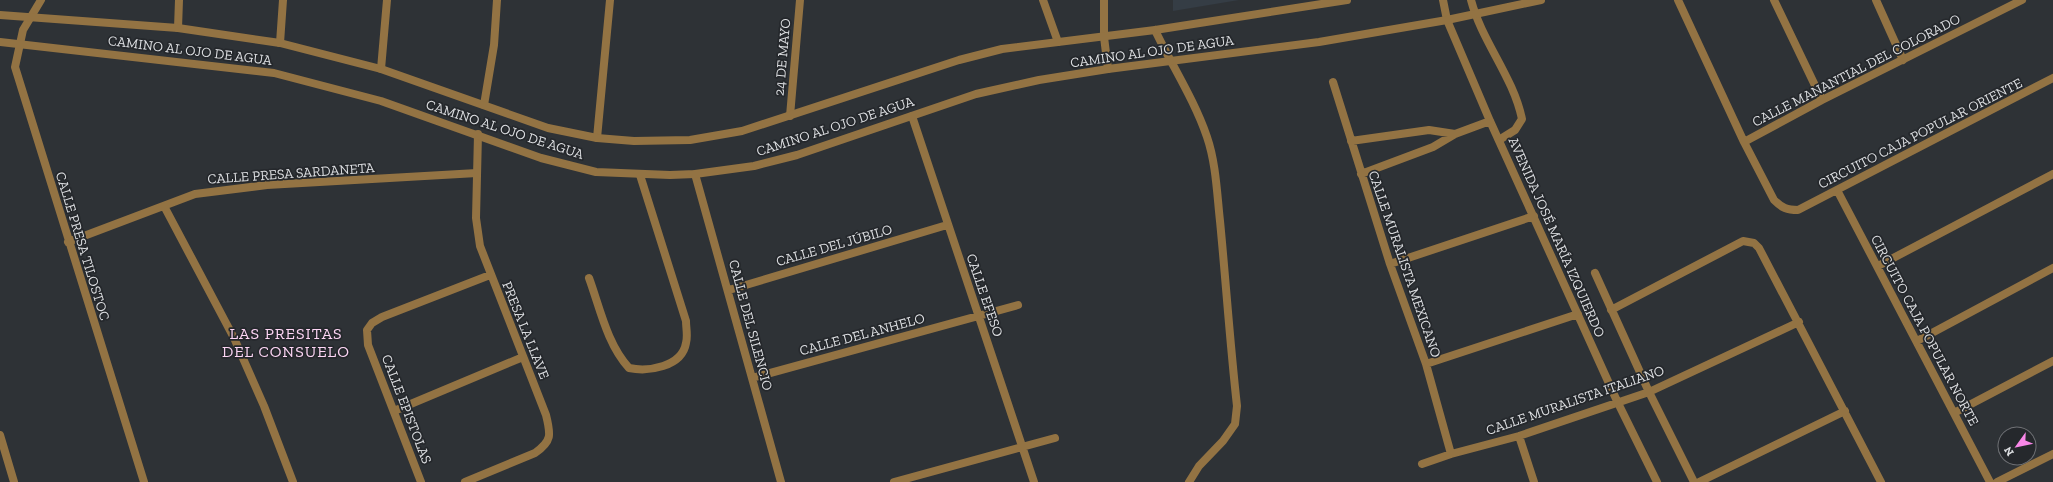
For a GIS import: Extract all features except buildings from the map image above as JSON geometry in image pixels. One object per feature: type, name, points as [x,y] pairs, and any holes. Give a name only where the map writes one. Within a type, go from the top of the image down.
[{"type":"street","name":"CALLE PRESA TILOSTOC","points":[[41,0],[30,17],[19,44],[15,67],[68,242],[144,482]]},
{"type":"street","points":[[178,28],[180,0]]},
{"type":"street","points":[[280,43],[283,0]]},
{"type":"street","points":[[381,70],[387,0]]},
{"type":"street","points":[[484,105],[494,45],[497,0]]},
{"type":"street","points":[[597,138],[610,0]]},
{"type":"street","name":"24 DE MAYO","points":[[790,116],[800,0]]},
{"type":"street","points":[[1043,0],[1058,42]]},
{"type":"street","points":[[1104,0],[1104,37],[1108,69]]},
{"type":"street","name":"CAMINO AL OJO DE AGUA","points":[[0,15],[178,28],[280,43],[381,70],[548,128],[597,138],[634,141],[690,140],[742,131],[959,60],[1002,49],[1155,30],[1347,0]]},
{"type":"street","name":"AVENIDA JOSÉ MARÍA IZQUIERDO","points":[[1443,0],[1447,20],[1490,121],[1617,401],[1657,482]]},
{"type":"street","points":[[1470,0],[1475,14],[1518,102],[1522,119],[1515,130],[1499,140]]},
{"type":"street","name":"CAMINO AL OJO DE AGUA","points":[[0,42],[274,73],[381,101],[478,134],[541,158],[596,172],[640,175],[695,174],[754,166],[797,155],[976,94],[1038,80],[1108,69],[1319,42],[1447,20],[1541,0]]},
{"type":"street","points":[[1678,0],[1744,142]]},
{"type":"street","points":[[1774,0],[1822,100]]},
{"type":"street","points":[[1876,0],[1903,60]]},
{"type":"street","name":"CALLE MANANTIAL DEL COLORADO","points":[[1744,142],[1822,100],[2022,0]]},
{"type":"street","points":[[1155,30],[1170,62],[1195,107],[1208,138],[1215,176],[1237,406],[1234,424],[1223,441],[1199,466],[1189,482]]},
{"type":"street","name":"CIRCUITO CAJA POPULAR ORIENTE","points":[[1744,142],[1774,200],[1780,206],[1788,210],[1798,210],[2053,78]]},
{"type":"street","name":"CALLE MURALISTA MEXICANO","points":[[1333,82],[1390,264],[1426,364],[1451,454]]},
{"type":"street","name":"CALLE EFESO","points":[[912,116],[947,226],[1034,482]]},
{"type":"street","points":[[1361,174],[1433,147],[1455,134],[1490,121]]},
{"type":"street","points":[[1351,141],[1429,130],[1455,134]]},
{"type":"street","name":"PRESA LA LLAVE","points":[[464,482],[535,453],[549,440],[550,429],[546,415],[490,275],[480,246],[476,218],[478,134]]},
{"type":"street","name":"CALLE PRESA SARDANETA","points":[[68,242],[195,194],[267,185],[477,173]]},
{"type":"street","name":"CALLE DEL SILENCIO","points":[[695,174],[729,290],[781,482]]},
{"type":"street","points":[[1878,266],[2053,174]]},
{"type":"street","points":[[589,278],[613,346],[620,358],[629,368],[642,370],[667,365],[680,355],[686,345],[686,321],[640,175]]},
{"type":"street","name":"CIRCUITO CAJA POPULAR NORTE","points":[[1837,190],[1990,482]]},
{"type":"street","points":[[164,206],[234,338],[264,406],[293,482]]},
{"type":"street","points":[[1390,264],[1534,216]]},
{"type":"street","name":"CALLE DEL JÚBILO","points":[[729,290],[947,226]]},
{"type":"street","points":[[1611,310],[1743,242],[1754,243],[1759,248],[1799,322],[1881,482]]},
{"type":"street","points":[[1916,341],[2053,268]]},
{"type":"street","points":[[1595,273],[1649,392],[1694,482]]},
{"type":"street","name":"CALLE EPISTOLAS","points":[[421,482],[368,345],[367,330],[372,323],[382,317],[490,275]]},
{"type":"street","name":"CALLE DEL ANHELO","points":[[752,378],[1018,305]]},
{"type":"street","points":[[1426,364],[1578,314]]},
{"type":"street","name":"CALLE MURALISTA ITALIANO","points":[[1422,464],[1451,454],[1520,436],[1617,401],[1649,392],[1799,322]]},
{"type":"street","points":[[394,411],[523,357]]},
{"type":"street","points":[[1954,413],[2053,361]]},
{"type":"street","points":[[1699,482],[1845,411]]},
{"type":"street","points":[[0,435],[14,482]]},
{"type":"street","points":[[1520,436],[1534,482]]},
{"type":"street","points":[[894,482],[1055,438]]},
{"type":"street","points":[[1997,482],[2053,454]]},
{"type":"shaded area","points":[[1173,0],[1239,0],[1173,11]]},
{"type":"district","name":"LAS PRESITAS DEL CONSUELO","points":[[286,342]]}]
